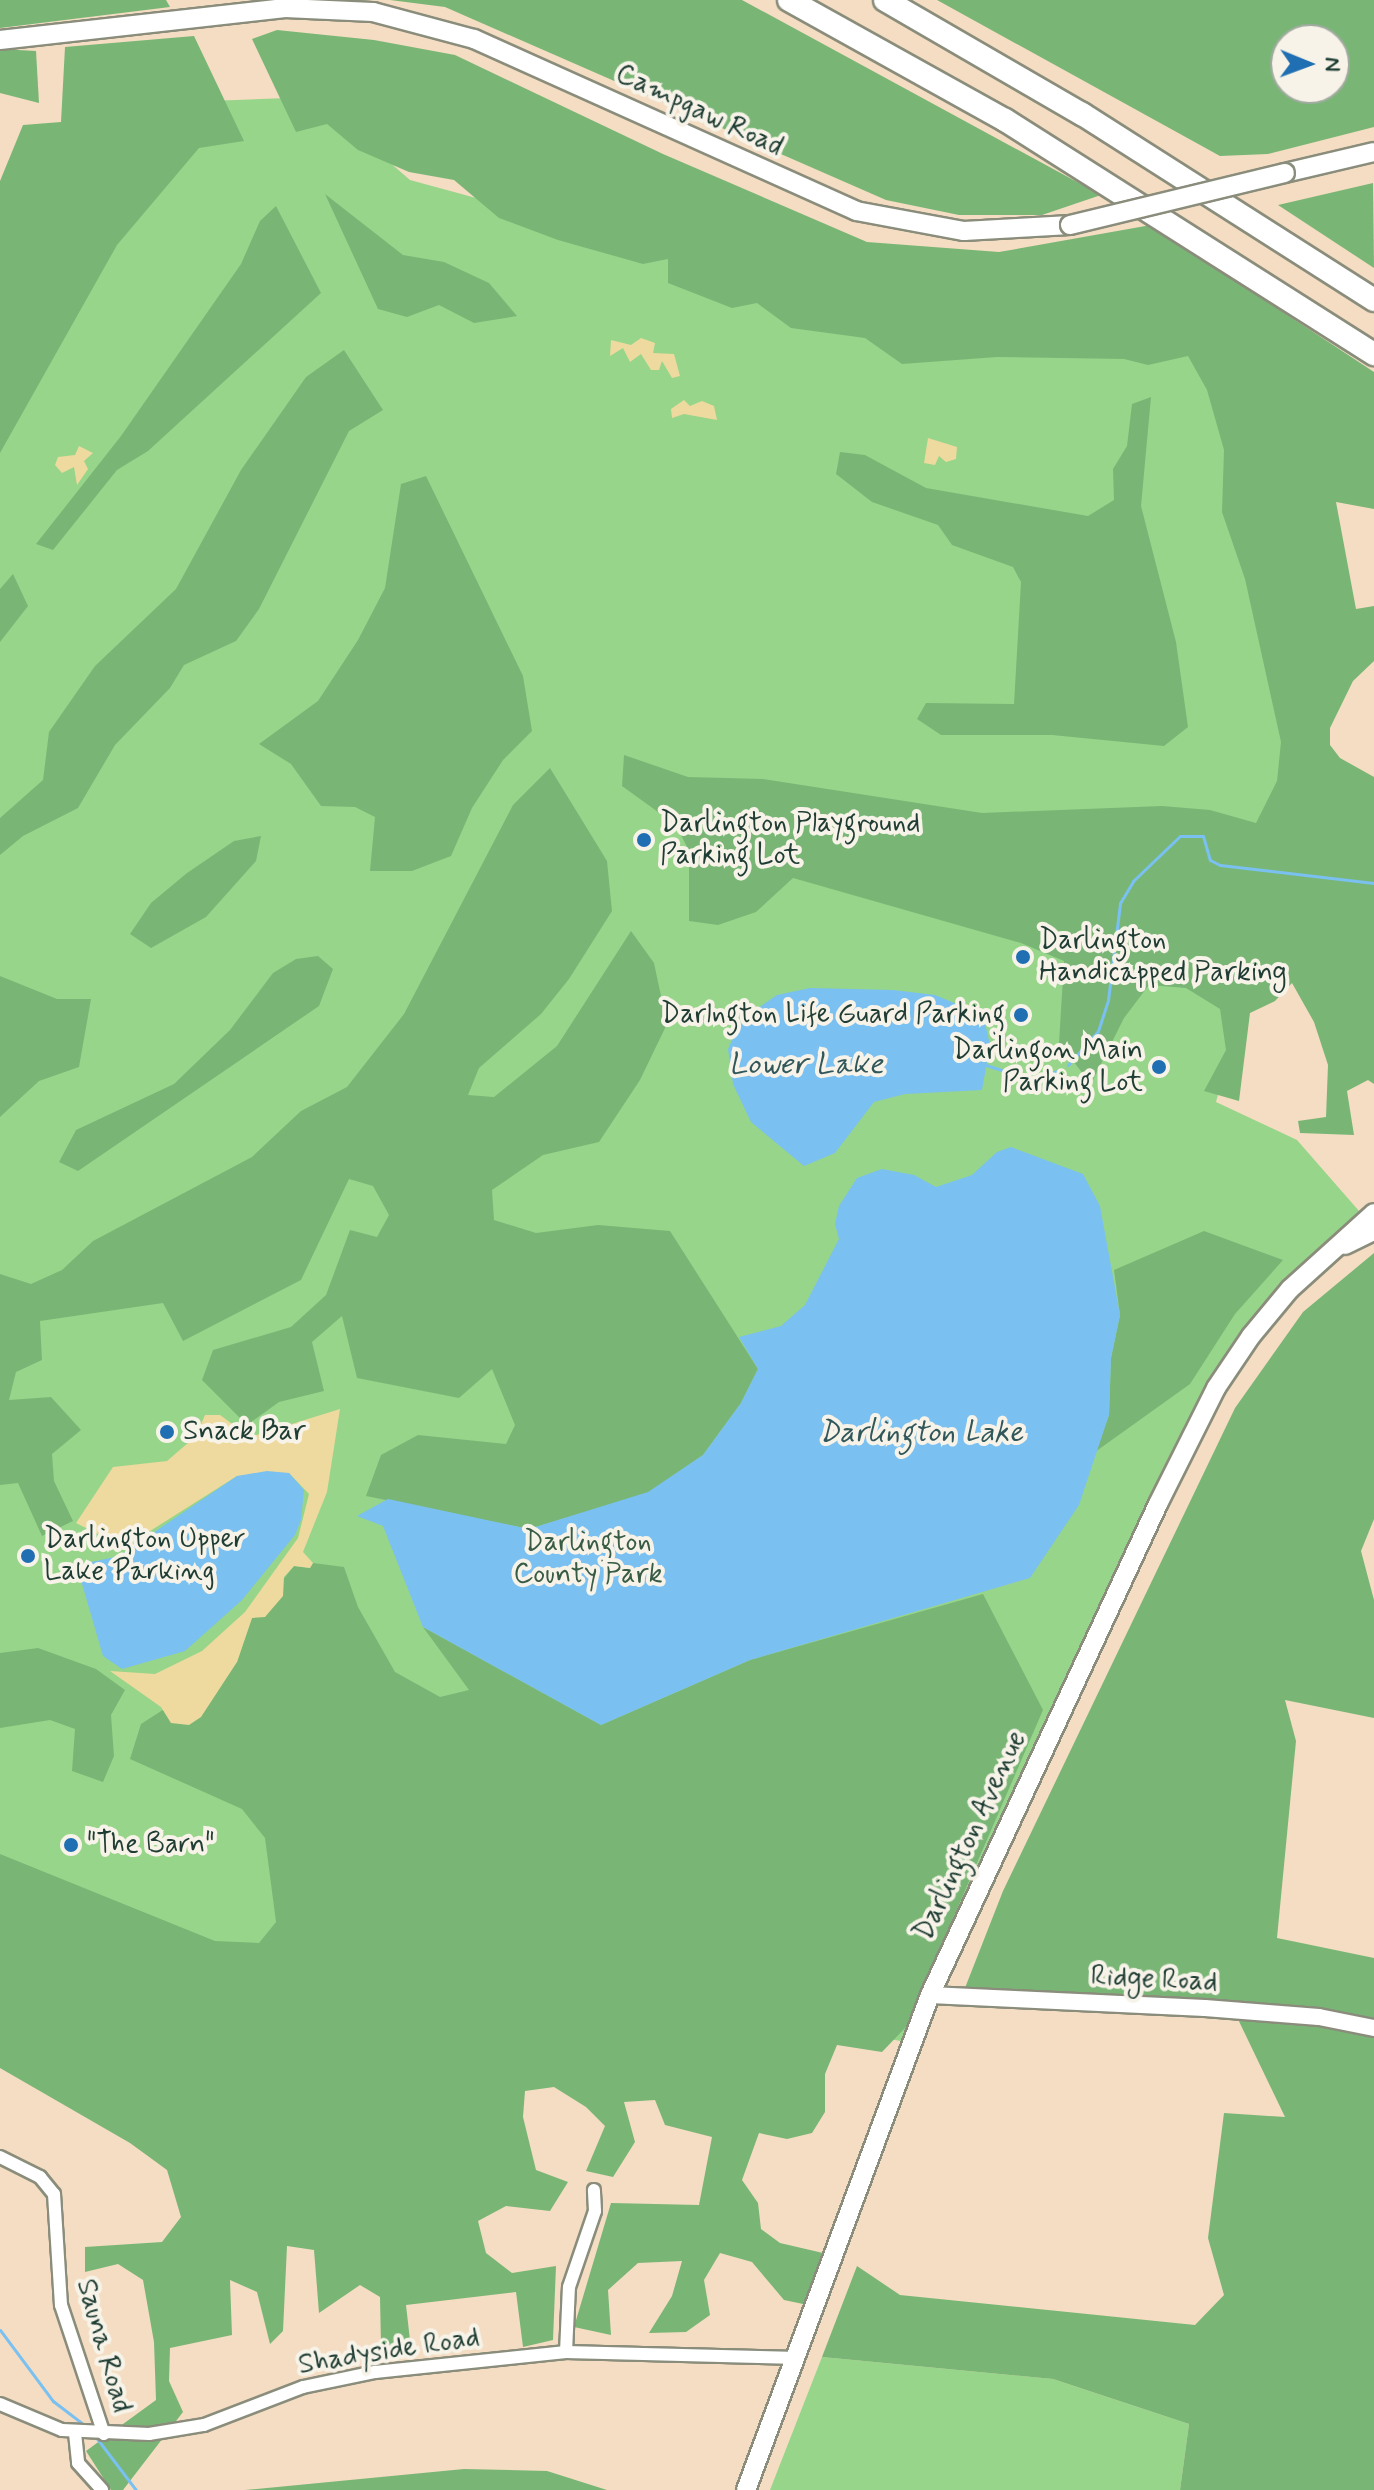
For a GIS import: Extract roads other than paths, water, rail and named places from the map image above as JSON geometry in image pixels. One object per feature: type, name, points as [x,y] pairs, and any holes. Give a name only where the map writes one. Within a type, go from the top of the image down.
[{"type":"highway","points":[[789,0],[1005,120],[1374,354]]},
{"type":"highway","points":[[885,0],[1109,131],[1374,300]]},
{"type":"main road","name":"Campgaw Road","points":[[0,40],[284,4],[373,12],[461,34],[806,192],[870,216],[964,231],[1070,225],[1374,152]]},
{"type":"main road","name":"Darlington Avenue","points":[[746,2490],[798,2358],[848,2208],[930,1995],[1101,1621],[1216,1388],[1267,1316],[1331,1251],[1374,1213]]},
{"type":"main road","name":"Darlington Avenue","points":[[1331,1251],[1374,1231]]},
{"type":"street","name":"Ridge Road","points":[[930,1995],[1205,2008],[1319,2017],[1374,2028]]},
{"type":"street","name":"Sauna Road","points":[[0,2157],[40,2177],[54,2194],[61,2305],[104,2434]]},
{"type":"street","points":[[566,2352],[569,2287],[595,2211],[594,2190]]},
{"type":"street","name":"Shadyside Road","points":[[0,2404],[75,2433],[104,2434],[204,2425],[334,2379],[566,2352],[798,2358]]},
{"type":"street","points":[[75,2433],[78,2463],[102,2490]]},
{"type":"water","name":"Lower Lake","points":[[810,988],[893,990],[935,995],[959,1005],[985,1023],[990,1045],[982,1090],[905,1094],[874,1102],[835,1153],[804,1166],[751,1122],[733,1084],[728,1049],[742,1019],[777,995]]},
{"type":"water","name":"Darlington Lake","points":[[1011,1147],[1083,1174],[1100,1206],[1120,1315],[1111,1358],[1109,1415],[1079,1505],[1030,1578],[750,1660],[601,1725],[423,1627],[383,1526],[357,1516],[388,1499],[529,1529],[648,1492],[703,1455],[741,1403],[758,1369],[739,1337],[781,1326],[805,1305],[839,1239],[835,1224],[839,1206],[857,1178],[882,1169],[914,1175],[936,1187],[972,1175],[997,1152]]},
{"type":"water","points":[[267,1471],[289,1473],[304,1490],[301,1520],[295,1535],[242,1600],[185,1651],[122,1669],[103,1656],[80,1577],[87,1563],[119,1556],[237,1476]]},
{"type":"waterway","points":[[1068,1065],[1098,1031],[1108,1000],[1120,903],[1133,881],[1180,836],[1203,836],[1210,860],[1220,865],[1374,883]]},
{"type":"waterway","points":[[986,1065],[1035,1081],[1056,1071]]},
{"type":"waterway","points":[[0,2330],[53,2401],[87,2427]]},
{"type":"waterway","points":[[95,2436],[136,2490]]},
{"type":"place","name":"Darlington Playground Parking Lot","points":[[644,840]]},
{"type":"place","name":"Darlington Handicapped Parking","points":[[1023,957]]},
{"type":"place","name":"Darlngton Life Guard Parking","points":[[1021,1015]]},
{"type":"place","name":"Darlingon Main Parking Lot","points":[[1159,1067]]},
{"type":"place","name":"Snack Bar","points":[[167,1432]]},
{"type":"place","name":"Darlington Upper Lake Parking","points":[[28,1556]]},
{"type":"place","name":"\"The Barn\"","points":[[71,1845]]},
{"type":"park label","name":"Darlington County Park","points":[[588,1559]]}]
